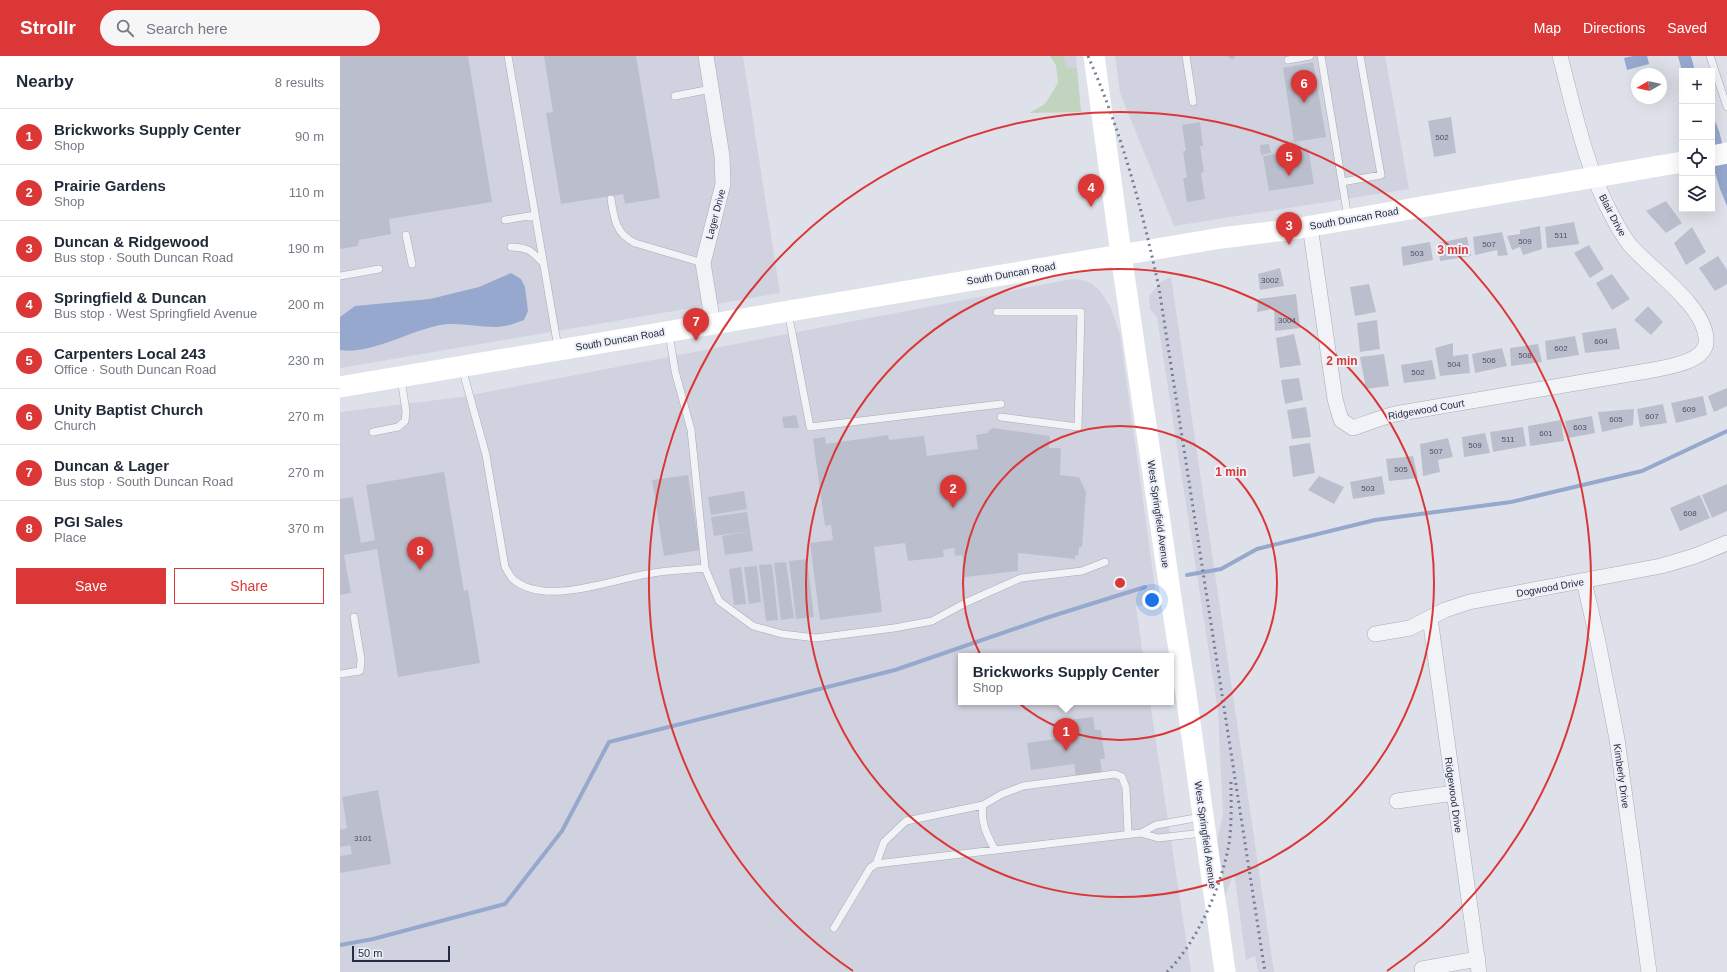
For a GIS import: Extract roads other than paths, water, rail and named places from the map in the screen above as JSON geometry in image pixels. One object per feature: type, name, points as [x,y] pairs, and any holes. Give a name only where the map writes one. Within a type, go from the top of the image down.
[{"type":"main road","name":"West Springfield Avenue","points":[[1094,56],[1120,254],[1186,694],[1225,972]]},
{"type":"main road","name":"South Duncan Road","points":[[340,387],[1120,254],[1310,226],[1348,218],[1595,178],[1679,163]]},
{"type":"street","name":"Lager Drive","points":[[706,56],[722,156],[722,184],[703,263],[713,324]]},
{"type":"street","name":"Blair Drive","points":[[1560,56],[1588,160],[1602,197],[1622,235],[1631,246],[1685,298],[1696,311],[1703,324],[1706,337],[1704,349]]},
{"type":"street","name":"Ridgewood Court","points":[[1310,226],[1335,399],[1341,420],[1353,428],[1369,423],[1373,419],[1395,414],[1678,364],[1694,358],[1704,349]]},
{"type":"street","name":"Dogwood Drive","points":[[1375,634],[1410,628],[1454,606],[1469,602],[1661,566],[1695,556],[1727,543]]},
{"type":"street","name":"Kimberly Drive","points":[[1584,581],[1598,642],[1617,739],[1649,972]]},
{"type":"street","name":"Ridgewood Drive","points":[[1430,618],[1478,966]]},
{"type":"street","points":[[1397,801],[1454,793]]},
{"type":"street","points":[[1422,969],[1478,966]]},
{"type":"lane","points":[[508,56],[558,350]]},
{"type":"lane","points":[[1186,56],[1193,102]]},
{"type":"lane","points":[[1288,60],[1310,56]]},
{"type":"lane","points":[[1322,56],[1348,218]]},
{"type":"lane","points":[[1342,182],[1381,175],[1360,56]]},
{"type":"lane","points":[[1710,56],[1727,107]]},
{"type":"lane","points":[[675,96],[711,89]]},
{"type":"lane","points":[[611,199],[614,217],[619,230],[626,239],[703,263]]},
{"type":"lane","points":[[505,220],[535,215]]},
{"type":"lane","points":[[406,235],[412,264]]},
{"type":"lane","points":[[511,247],[525,248],[533,253],[543,264]]},
{"type":"lane","points":[[340,276],[379,269]]},
{"type":"lane","points":[[788,311],[810,428],[1001,404]]},
{"type":"lane","points":[[998,312],[1081,312],[1078,427],[1001,417]]},
{"type":"lane","points":[[669,331],[675,371],[691,430],[705,568],[719,601],[753,626],[782,634],[816,638],[894,628],[932,621],[968,602],[1021,578],[1082,571],[1105,562]]},
{"type":"lane","points":[[461,366],[486,455],[506,567],[512,579],[527,588],[555,591],[582,588],[653,573],[705,568]]},
{"type":"lane","points":[[373,432],[398,428],[405,421],[406,411],[401,376]]},
{"type":"lane","points":[[340,674],[360,671],[361,659],[354,617]]},
{"type":"lane","points":[[876,864],[884,842],[906,821],[983,805],[1002,794],[1023,786],[1115,774],[1122,777],[1126,788],[1128,834]]},
{"type":"lane","points":[[983,805],[981,814],[984,829],[995,850]]},
{"type":"lane","points":[[1140,833],[1156,825],[1204,825]]},
{"type":"lane","points":[[834,928],[870,868],[876,864],[1128,834],[1140,833],[1158,838],[1204,825]]},
{"type":"water","points":[[1633,56],[1647,56],[1649,64],[1627,70],[1624,58]]},
{"type":"water","points":[[1678,56],[1691,56],[1694,68],[1681,68]]},
{"type":"water","points":[[1715,121],[1727,162],[1727,206],[1715,173]]},
{"type":"water","points":[[511,273],[521,279],[525,287],[528,311],[524,320],[499,327],[454,324],[440,325],[364,349],[351,351],[340,350],[340,317],[355,306],[430,299],[479,287]]},
{"type":"waterway","points":[[1187,575],[1221,569],[1257,549],[1375,520],[1511,502],[1642,471],[1727,431]]},
{"type":"waterway","points":[[340,945],[373,939],[505,904],[562,831],[609,742],[895,670],[1049,617],[1145,587]]},
{"type":"railway","points":[[1088,56],[1111,113],[1130,170],[1159,288],[1265,972]]},
{"type":"railway","points":[[1167,972],[1189,945],[1207,912],[1220,878],[1230,836],[1231,780]]},
{"type":"place","name":"Unity Baptist Church","points":[[1304,103]]},
{"type":"place","name":"Carpenters Local 243","points":[[1289,176]]},
{"type":"place","name":"Springfield & Duncan","points":[[1091,207]]},
{"type":"place","name":"Duncan & Ridgewood","points":[[1289,245]]},
{"type":"place","name":"Duncan & Lager","points":[[696,341]]},
{"type":"place","name":"Prairie Gardens","points":[[953,508]]},
{"type":"place","name":"PGI Sales","points":[[420,570]]},
{"type":"place","name":"Brickworks Supply Center","points":[[1066,751]]}]
